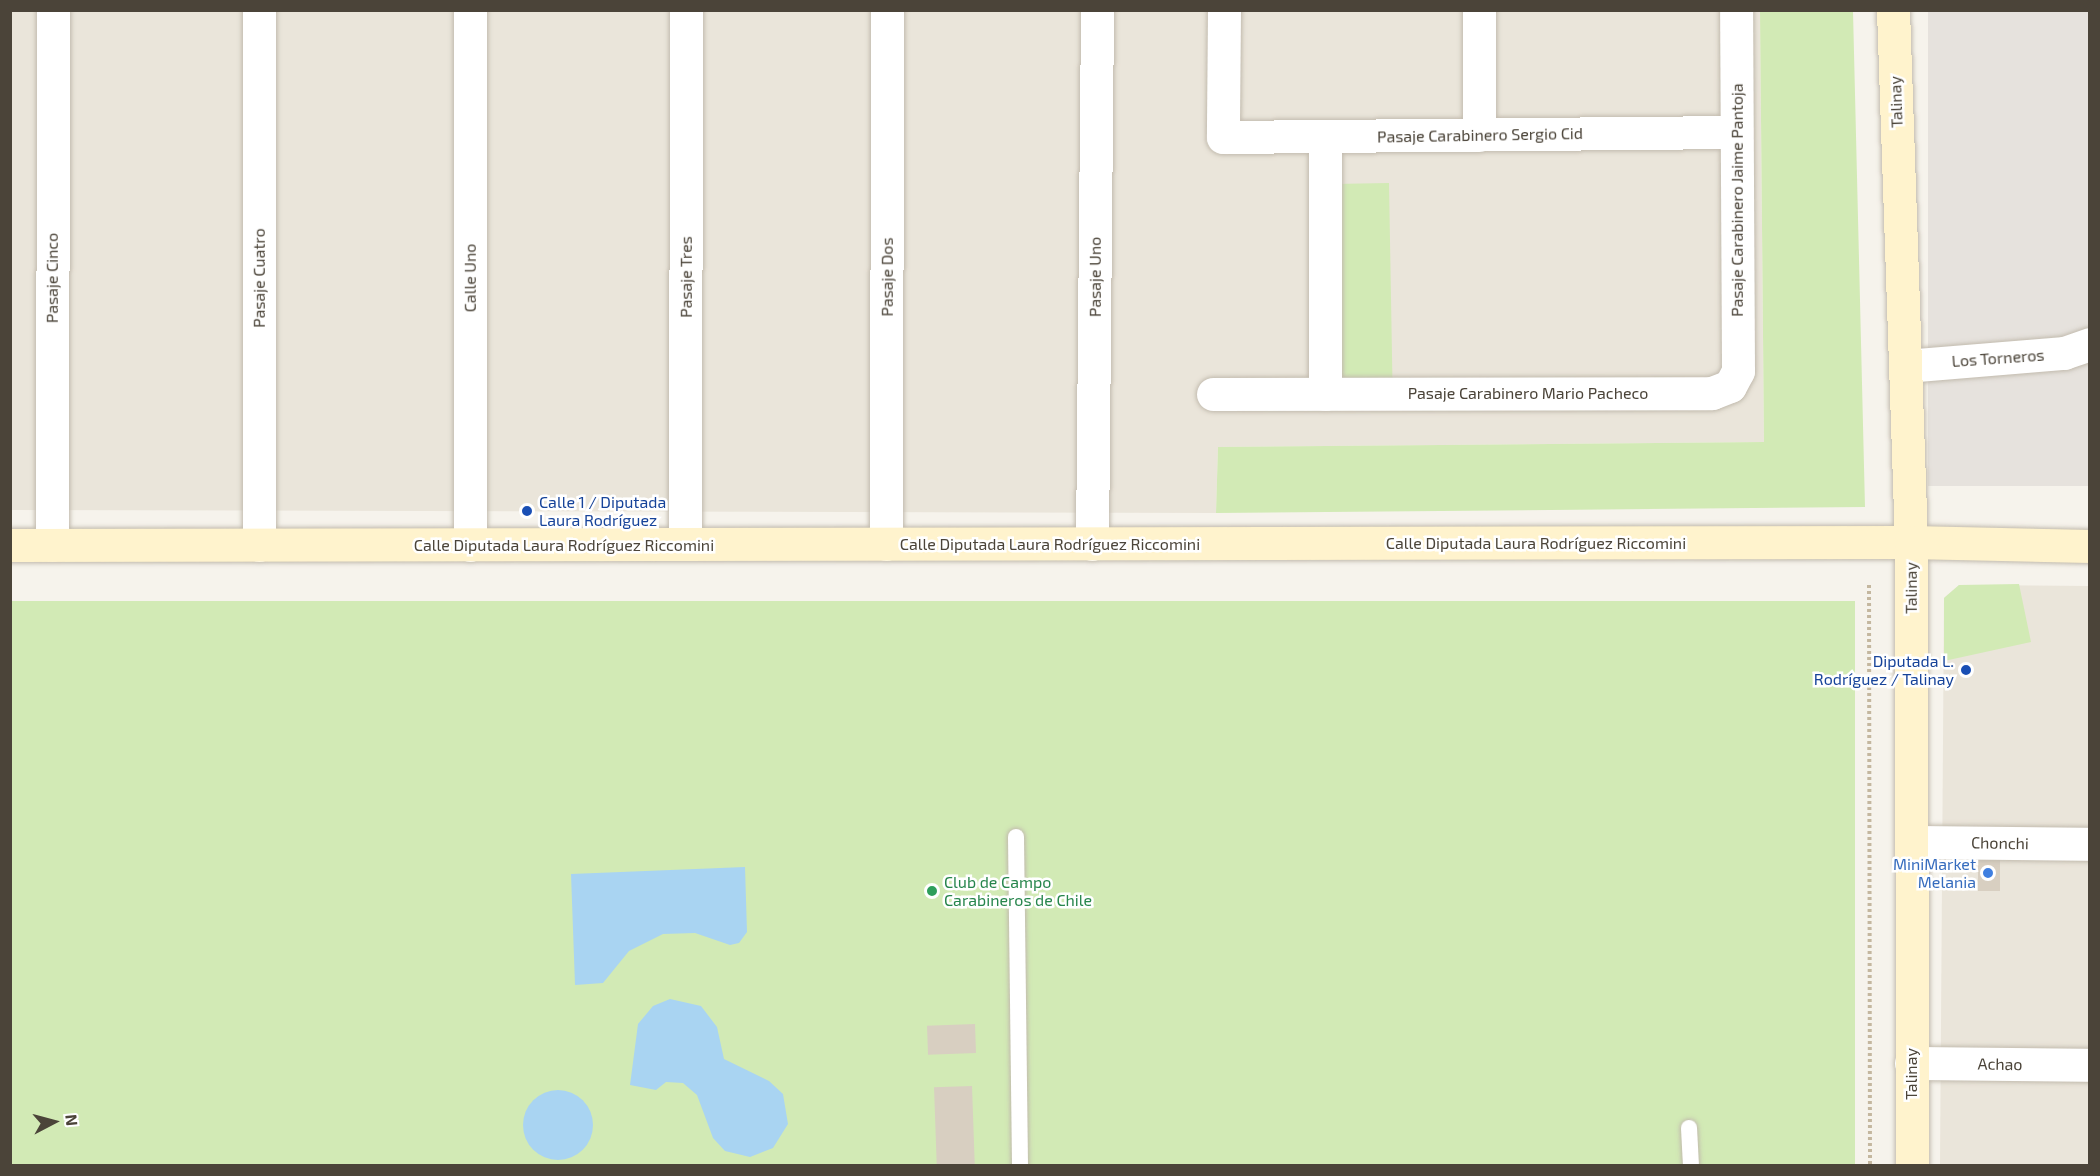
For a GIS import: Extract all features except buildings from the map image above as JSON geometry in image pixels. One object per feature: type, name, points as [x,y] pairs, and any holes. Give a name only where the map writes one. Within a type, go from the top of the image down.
[{"type":"main road","name":"Talinay","points":[[1893,10],[1911,542],[1912,1166]]},
{"type":"main road","name":"Calle Diputada Laura Rodríguez Riccomini","points":[[10,545],[1911,542],[2090,546]]},
{"type":"street","name":"Pasaje Cinco","points":[[52,545],[53,10]]},
{"type":"street","name":"Pasaje Cuatro","points":[[259,10],[259,545]]},
{"type":"street","name":"Calle Uno","points":[[470,10],[470,545]]},
{"type":"street","name":"Pasaje Tres","points":[[685,544],[686,10]]},
{"type":"street","name":"Pasaje Dos","points":[[886,544],[887,10]]},
{"type":"street","name":"Pasaje Uno","points":[[1092,544],[1097,10]]},
{"type":"street","name":"Pasaje Carabinero Sergio Cid","points":[[1224,10],[1223,137],[1736,132]]},
{"type":"street","points":[[1479,10],[1479,135]]},
{"type":"street","name":"Pasaje Carabinero Jaime Pantoja","points":[[1730,386],[1738,370],[1736,10]]},
{"type":"street","points":[[1324,394],[1325,137]]},
{"type":"street","name":"Los Torneros","points":[[1905,366],[2064,353],[2090,344]]},
{"type":"street","name":"Pasaje Carabinero Mario Pacheco","points":[[1213,394],[1712,393],[1730,386]]},
{"type":"street","name":"Chonchi","points":[[1911,842],[2090,844]]},
{"type":"street","name":"Achao","points":[[1911,1063],[2090,1065]]},
{"type":"lane","points":[[1016,837],[1020,1166]]},
{"type":"lane","points":[[1689,1128],[1691,1166]]},
{"type":"path","points":[[1869,585],[1870,1166]]},
{"type":"shaded area","points":[[11,11],[1760,11],[1764,442],[1218,447],[1216,513],[11,510]]},
{"type":"shaded area","points":[[1928,11],[2089,11],[2089,486],[1928,486]]},
{"type":"shaded area","points":[[1959,585],[2089,586],[2089,1165],[1940,1166],[1944,598]]},
{"type":"green space","points":[[1760,11],[1853,11],[1865,507],[1216,513],[1218,447],[1764,442]]},
{"type":"green space","points":[[1389,183],[1392,381],[1336,382],[1333,184]]},
{"type":"green space","points":[[2019,584],[2031,642],[1944,661],[1944,598],[1959,585]]},
{"type":"green space","name":"Club de Campo Carabineros de Chile","points":[[11,601],[1855,601],[1855,1166],[11,1166]]},
{"type":"water","points":[[745,867],[747,932],[739,943],[730,945],[695,933],[663,934],[629,951],[603,983],[575,985],[571,874]]},
{"type":"water","points":[[670,999],[701,1006],[717,1027],[724,1059],[769,1081],[783,1094],[788,1124],[773,1148],[750,1157],[725,1151],[713,1138],[697,1095],[683,1083],[666,1082],[656,1090],[630,1085],[638,1024],[653,1006]]},
{"type":"water","points":[[558,1090],[577,1096],[587,1106],[593,1125],[587,1144],[577,1154],[558,1160],[539,1154],[529,1144],[523,1125],[529,1106],[539,1096]]},
{"type":"place","name":"Calle 1 / Diputada Laura Rodríguez","points":[[527,511]]},
{"type":"place","name":"Diputada L. Rodríguez / Talinay","points":[[1966,670]]},
{"type":"place","name":"MiniMarket Melania","points":[[1988,873]]},
{"type":"place","name":"Club de Campo Carabineros de Chile","points":[[932,891]]}]
